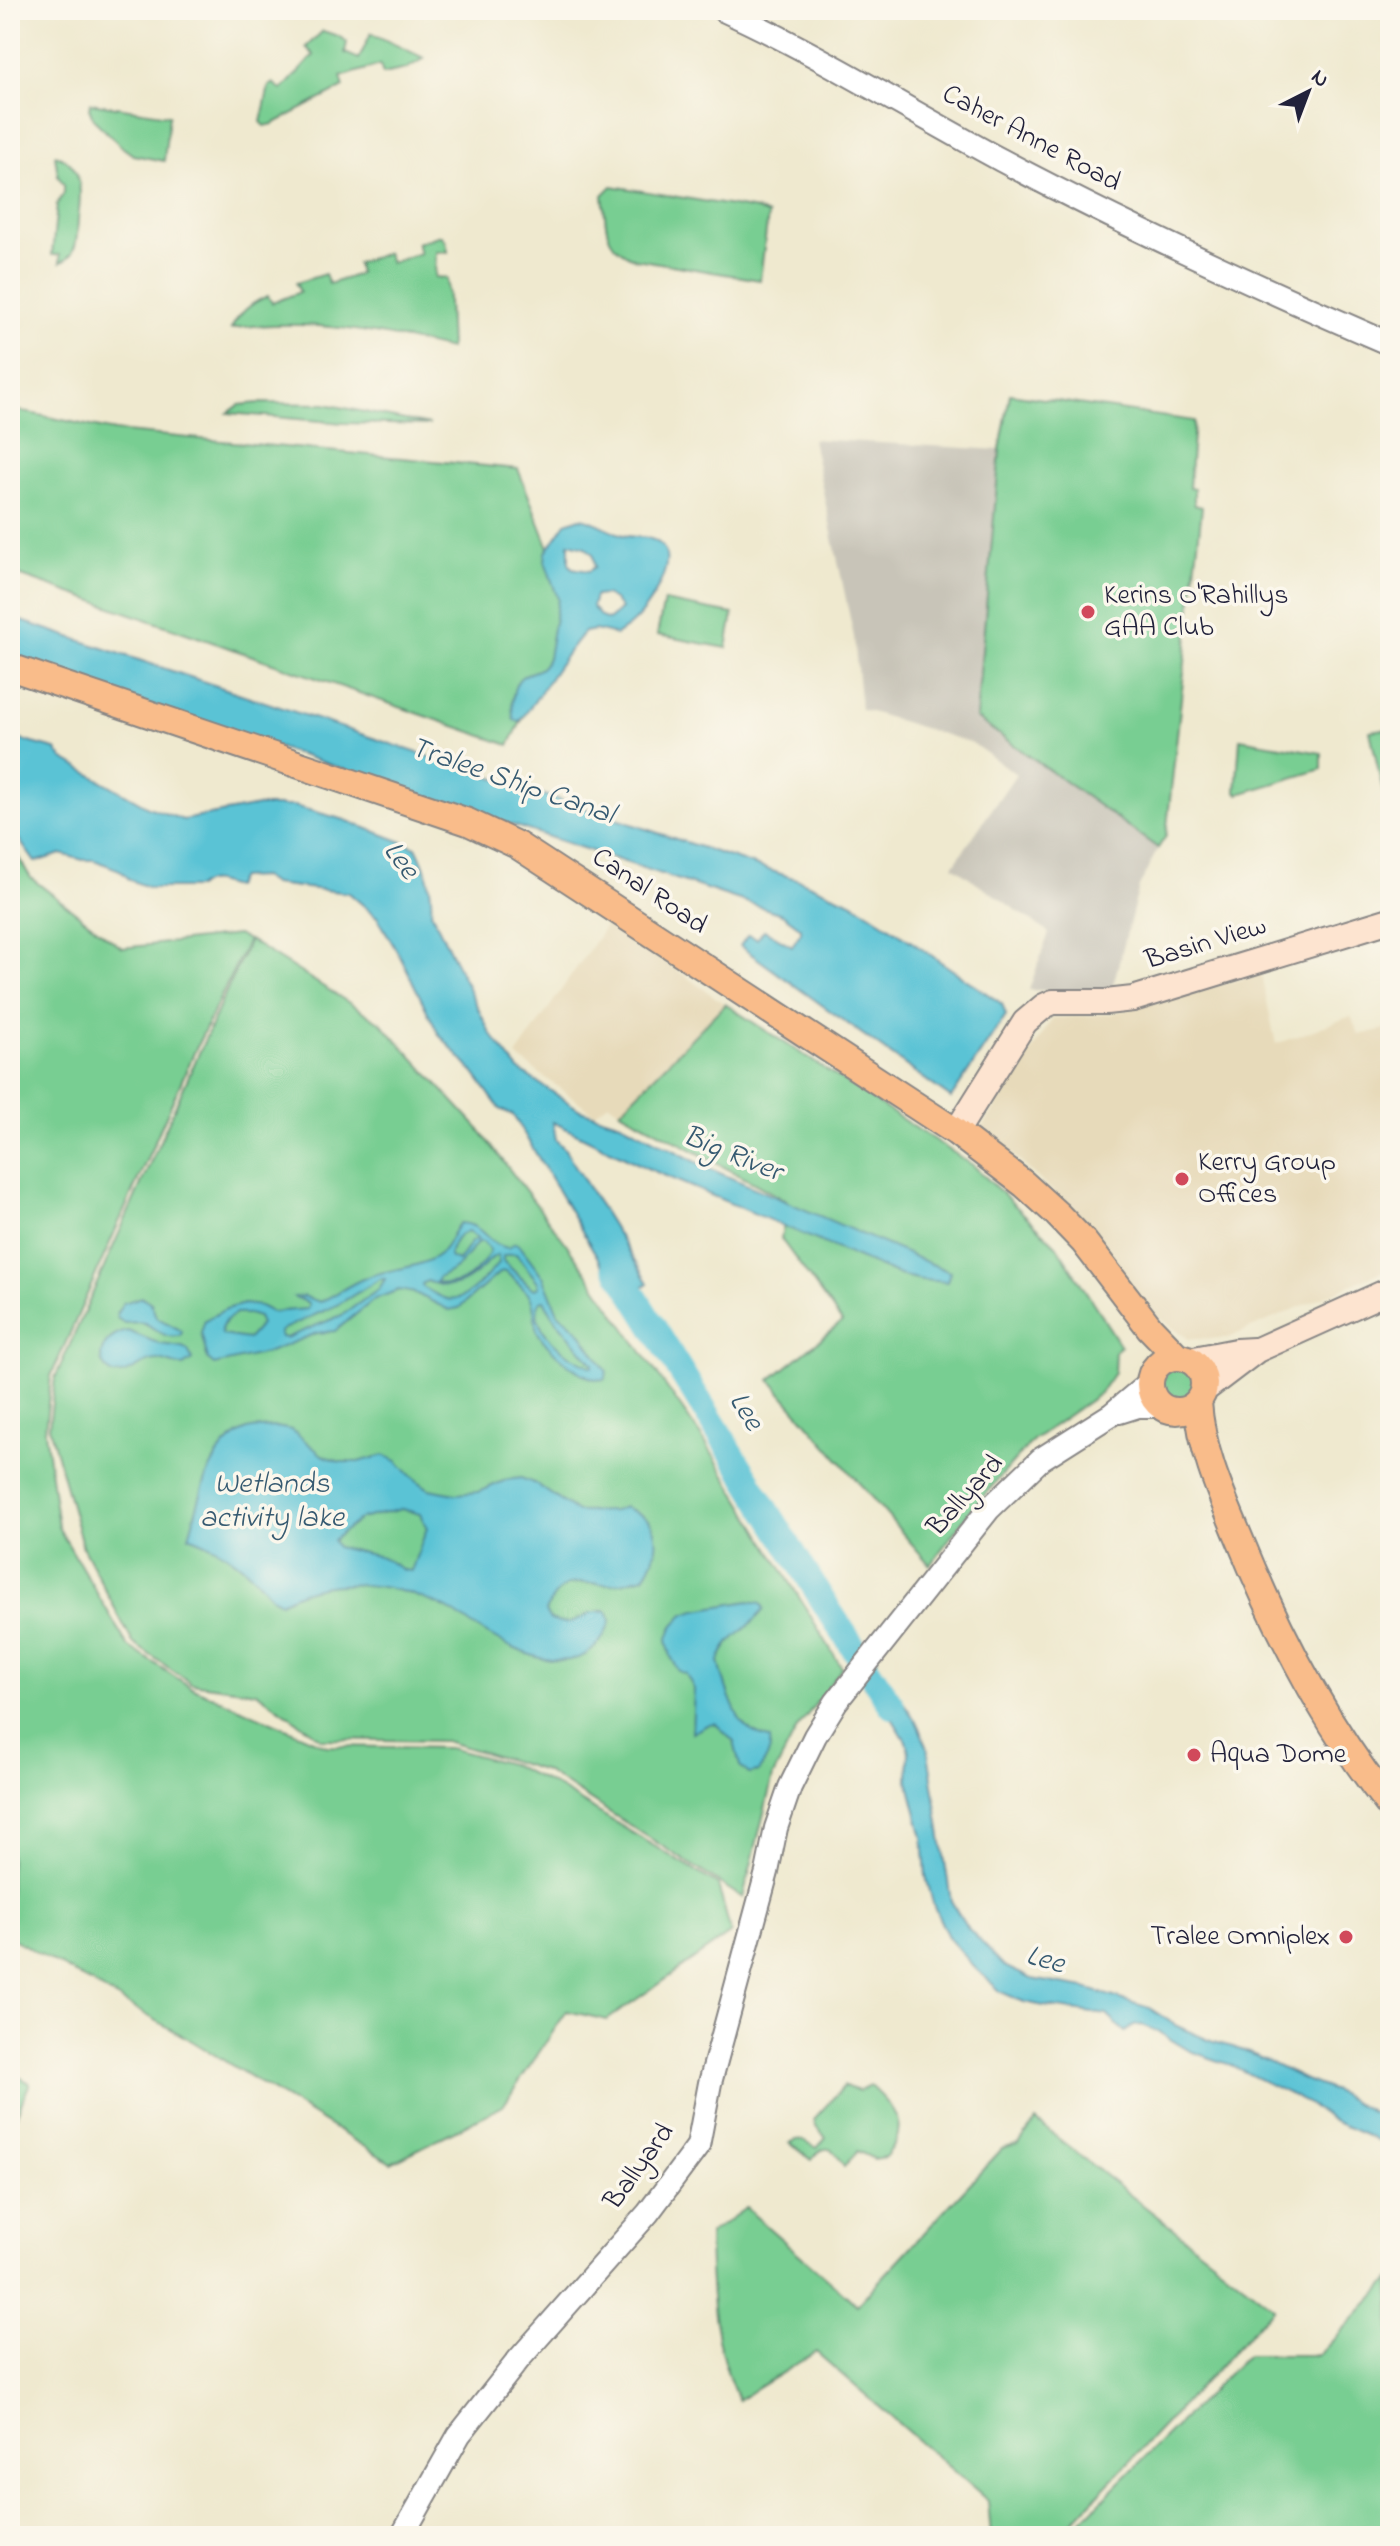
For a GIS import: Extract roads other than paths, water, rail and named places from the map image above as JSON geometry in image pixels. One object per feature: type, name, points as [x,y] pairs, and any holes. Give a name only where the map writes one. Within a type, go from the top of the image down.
[{"type":"main road","name":"Canal Road","points":[[10,667],[468,822],[517,845],[956,1132],[1024,1184],[1057,1214],[1084,1242],[1124,1297]]},
{"type":"main road","name":"Basin View","points":[[956,1132],[1025,1022],[1044,1006],[1053,1002],[1133,999],[1390,920]]},
{"type":"main road","points":[[1167,1408],[1190,1408],[1200,1396],[1257,1350],[1390,1290]]},
{"type":"main road","points":[[1124,1297],[1150,1328],[1184,1359],[1199,1368],[1202,1374],[1200,1430],[1258,1586],[1288,1649],[1364,1773],[1390,1806]]},
{"type":"main road","points":[[1124,1297],[1141,1337],[1152,1395],[1192,1430],[1213,1471]]},
{"type":"main road","points":[[1151,1378],[1160,1363],[1167,1359],[1257,1350]]},
{"type":"street","name":"Caher Anne Road","points":[[723,10],[861,81],[1048,184],[1245,280],[1390,344]]},
{"type":"street","points":[[1112,1414],[1151,1378]]},
{"type":"street","points":[[1112,1414],[1138,1406],[1167,1408]]},
{"type":"street","name":"Ballyard","points":[[402,2536],[459,2435],[519,2359],[648,2213],[698,2146],[710,2083],[776,1828],[790,1787],[815,1736],[847,1688],[989,1509],[1041,1459],[1112,1414]]},
{"type":"water","points":[[585,519],[625,536],[655,541],[665,552],[664,573],[638,618],[616,635],[595,630],[584,632],[520,721],[514,720],[512,703],[516,685],[523,676],[540,669],[548,658],[558,599],[545,561],[546,552],[566,523]],"holes":[[[569,543],[585,547],[593,554],[595,567],[589,571],[572,568]],[[605,595],[621,609],[608,620],[592,607],[595,596]]]},
{"type":"water","points":[[10,617],[799,880],[871,914],[1002,1004],[1006,1015],[951,1098],[740,946],[748,935],[757,939],[764,930],[792,946],[801,928],[782,914],[10,659]]},
{"type":"water","points":[[10,737],[55,749],[62,758],[148,807],[183,820],[258,806],[294,806],[345,820],[416,847],[428,879],[431,912],[490,1033],[519,1070],[580,1110],[621,1123],[708,1168],[950,1272],[947,1282],[899,1275],[647,1168],[553,1122],[556,1140],[648,1283],[623,1300],[513,1115],[500,1109],[473,1072],[438,1033],[378,918],[349,893],[273,884],[262,877],[240,878],[234,887],[206,882],[197,888],[150,888],[130,880],[120,870],[94,860],[61,854],[35,862],[10,827]]},
{"type":"water","points":[[460,1223],[468,1224],[501,1246],[508,1248],[515,1243],[520,1246],[544,1278],[558,1313],[580,1332],[607,1372],[605,1379],[587,1376],[576,1370],[547,1345],[537,1330],[529,1295],[505,1271],[459,1308],[449,1310],[415,1293],[399,1290],[375,1299],[335,1331],[317,1333],[266,1353],[214,1365],[208,1360],[201,1333],[205,1320],[244,1304],[260,1306],[271,1312],[307,1309],[307,1302],[295,1297],[303,1296],[320,1302],[365,1278],[422,1263],[442,1251]],"holes":[[[468,1231],[478,1239],[471,1242],[458,1261],[449,1254],[461,1235]],[[478,1242],[483,1242],[490,1250],[480,1266],[462,1281],[445,1284],[436,1282],[456,1268]],[[516,1254],[539,1287],[532,1288],[503,1261],[503,1256]],[[497,1255],[499,1263],[476,1287],[461,1297],[447,1299],[423,1287],[422,1284],[427,1281],[443,1286],[457,1285]],[[385,1279],[378,1290],[342,1315],[286,1338],[279,1333],[337,1305]],[[544,1300],[555,1319],[593,1364],[592,1367],[552,1341],[544,1332],[537,1312],[540,1301]],[[236,1314],[258,1317],[261,1324],[248,1339],[222,1335],[225,1321]]]},
{"type":"water","points":[[142,1297],[151,1303],[156,1317],[182,1331],[181,1335],[166,1335],[144,1323],[124,1323],[117,1318],[123,1303]]},
{"type":"water","points":[[128,1331],[160,1344],[182,1347],[188,1350],[192,1360],[183,1366],[151,1361],[125,1373],[113,1374],[102,1362],[103,1349],[113,1337]]},
{"type":"water","name":"Wetlands activity lake","points":[[276,1427],[292,1430],[322,1455],[340,1462],[358,1462],[384,1455],[397,1461],[429,1489],[456,1494],[478,1492],[506,1480],[521,1478],[536,1484],[577,1512],[614,1511],[624,1507],[650,1522],[656,1537],[655,1554],[644,1577],[616,1584],[573,1584],[558,1592],[546,1611],[550,1620],[568,1623],[592,1613],[607,1611],[611,1620],[599,1643],[582,1656],[562,1661],[518,1650],[445,1608],[386,1588],[354,1585],[323,1587],[307,1590],[280,1603],[231,1558],[189,1536],[207,1477],[222,1450],[245,1431]],"holes":[[[402,1509],[420,1514],[427,1528],[411,1571],[403,1570],[382,1557],[337,1547],[333,1540],[360,1519]]]},
{"type":"water","points":[[749,1601],[761,1603],[764,1609],[728,1644],[719,1661],[742,1723],[770,1740],[769,1753],[763,1765],[758,1772],[749,1774],[740,1766],[734,1742],[715,1723],[692,1733],[694,1689],[671,1657],[667,1641],[672,1627],[684,1614]]},
{"type":"water","points":[[881,1669],[917,1723],[927,1746],[951,1901],[966,1926],[1004,1966],[1032,1979],[1085,1988],[1149,2008],[1177,2026],[1256,2056],[1334,2091],[1390,2122],[1390,2146],[1333,2121],[1307,2103],[1231,2065],[1190,2051],[1142,2025],[1125,2032],[1107,2015],[1024,2002],[1001,1992],[974,1967],[948,1937],[934,1907],[926,1876],[923,1838],[908,1780],[906,1741],[890,1715],[864,1686]]},
{"type":"waterway","name":"Lee","points":[[615,1265],[828,1609],[892,1706]]},
{"type":"place","name":"Kerins O'Rahillys GAA Club","points":[[1088,612]]},
{"type":"place","name":"Kerry Group Offices","points":[[1182,1179]]},
{"type":"place","name":"Aqua Dome","points":[[1194,1755]]},
{"type":"place","name":"Tralee Omniplex","points":[[1346,1937]]},
{"type":"water label","name":"Tralee Ship Canal","points":[[512,782]]},
{"type":"water label","name":"Big River","points":[[732,1155]]}]
